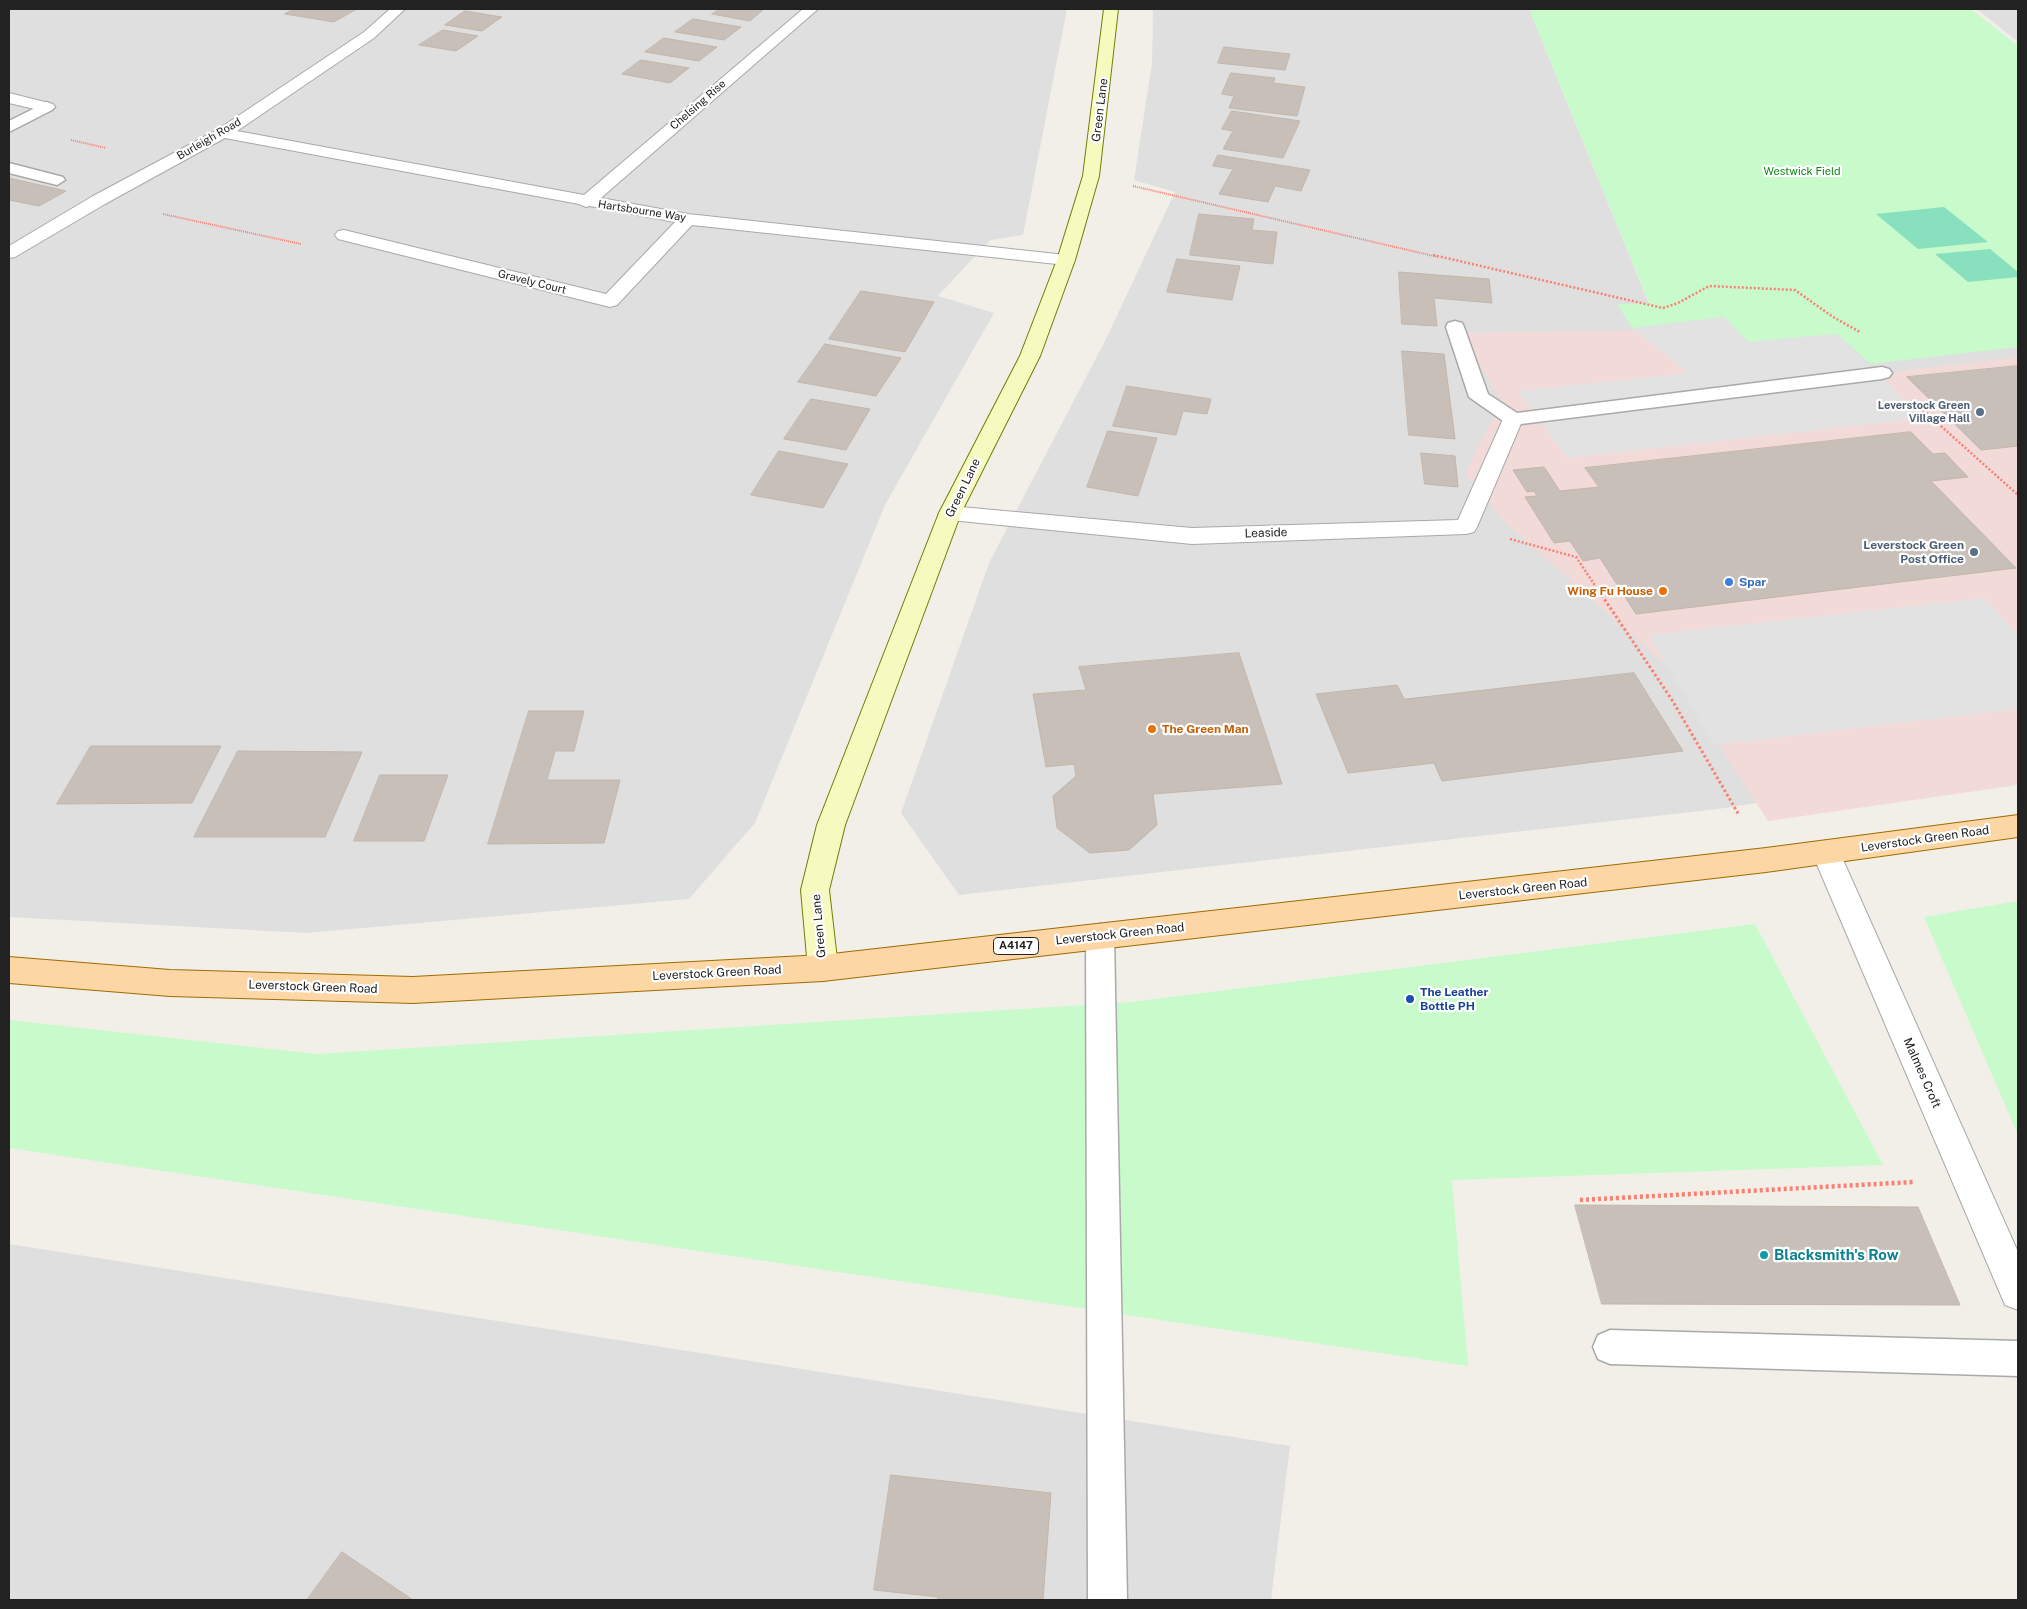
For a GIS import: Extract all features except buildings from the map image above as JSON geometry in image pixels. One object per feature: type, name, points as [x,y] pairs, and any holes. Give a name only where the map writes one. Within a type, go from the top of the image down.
[{"type":"main road","name":"Leverstock Green Road","points":[[9,970],[170,983],[413,990],[823,968],[1826,853],[2018,826]]},
{"type":"street","name":"Burleigh Road","points":[[9,253],[99,200],[223,133],[368,35],[398,9]]},
{"type":"street","name":"Chelsing Rise","points":[[586,202],[811,9]]},
{"type":"street","name":"Green Lane","points":[[823,968],[815,890],[831,825],[950,513],[1030,356],[1066,260],[1091,176],[1112,9]]},
{"type":"street","points":[[9,98],[47,107]]},
{"type":"street","name":"Hartsbourne Way","points":[[223,133],[586,202],[688,219],[1066,260]]},
{"type":"street","name":"Gravely Court","points":[[344,234],[610,301],[688,219]]},
{"type":"street","points":[[1466,527],[1513,419]]},
{"type":"street","name":"Leaside","points":[[950,513],[1192,536],[1466,527]]},
{"type":"street","name":"Malmes Croft","points":[[1826,853],[2018,1292]]},
{"type":"lane","points":[[9,127],[47,107]]},
{"type":"lane","points":[[9,168],[57,180]]},
{"type":"lane","points":[[1455,327],[1480,397],[1513,419],[1882,373]]},
{"type":"lane","points":[[1100,936],[1108,1600]]},
{"type":"lane","points":[[1610,1347],[2018,1359]]},
{"type":"path","points":[[9,127],[168,162]]},
{"type":"path","points":[[1091,176],[1651,306],[1664,308],[1678,303],[1709,286],[1795,290]]},
{"type":"path","points":[[99,200],[323,249],[344,234]]},
{"type":"path","points":[[1466,527],[1576,557],[1672,700],[1766,860]]},
{"type":"path","points":[[1580,1200],[1896,1182],[1969,1181]]},
{"type":"shaded area","points":[[9,9],[1067,9],[1023,235],[990,240],[938,296],[994,313],[885,505],[755,823],[689,899],[307,933],[9,917]]},
{"type":"shaded area","points":[[1153,9],[1529,9],[1649,304],[2018,339],[2018,762],[1718,809],[959,895],[901,813],[989,563],[1106,339],[1175,192],[1134,180],[1152,63]]},
{"type":"shaded area","points":[[1977,9],[2018,9],[2018,42]]},
{"type":"shaded area","points":[[1724,317],[1748,342],[1837,334],[1923,418],[1567,458],[1518,391],[1688,373],[1632,328]]},
{"type":"shaded area","points":[[1703,329],[1882,373],[2018,357],[2018,785],[1768,821],[1669,668],[1507,524],[1465,473],[1501,401],[1461,333]]},
{"type":"shaded area","points":[[1985,598],[2018,636],[2018,709],[1714,745],[1649,635]]},
{"type":"shaded area","points":[[9,1244],[1290,1446],[1271,1600],[9,1600]]},
{"type":"green space","name":"Westwick Field","points":[[1529,9],[1971,9],[2018,46],[2018,347],[1870,364],[1837,334],[1748,342],[1724,317],[1632,328],[1617,304],[1649,303]]},
{"type":"green space","points":[[1944,207],[1988,242],[1918,249],[1876,214]]},
{"type":"green space","points":[[1990,249],[2018,272],[2018,277],[1968,282],[1935,254]]},
{"type":"green space","points":[[2018,901],[2018,1135],[1924,917]]},
{"type":"green space","points":[[1755,924],[1883,1165],[1452,1180],[1468,1366],[9,1148],[9,1020],[317,1054],[1130,1002]]},
{"type":"place","name":"Leverstock Green Village Hall","points":[[1980,412]]},
{"type":"place","name":"Leverstock Green Post Office","points":[[1974,552]]},
{"type":"place","name":"Spar","points":[[1729,582]]},
{"type":"place","name":"Wing Fu House","points":[[1663,591]]},
{"type":"place","name":"The Green Man","points":[[1152,729]]},
{"type":"place","name":"The Leather Bottle PH","points":[[1410,999]]},
{"type":"place","name":"Blacksmith's Row","points":[[1764,1255]]}]
